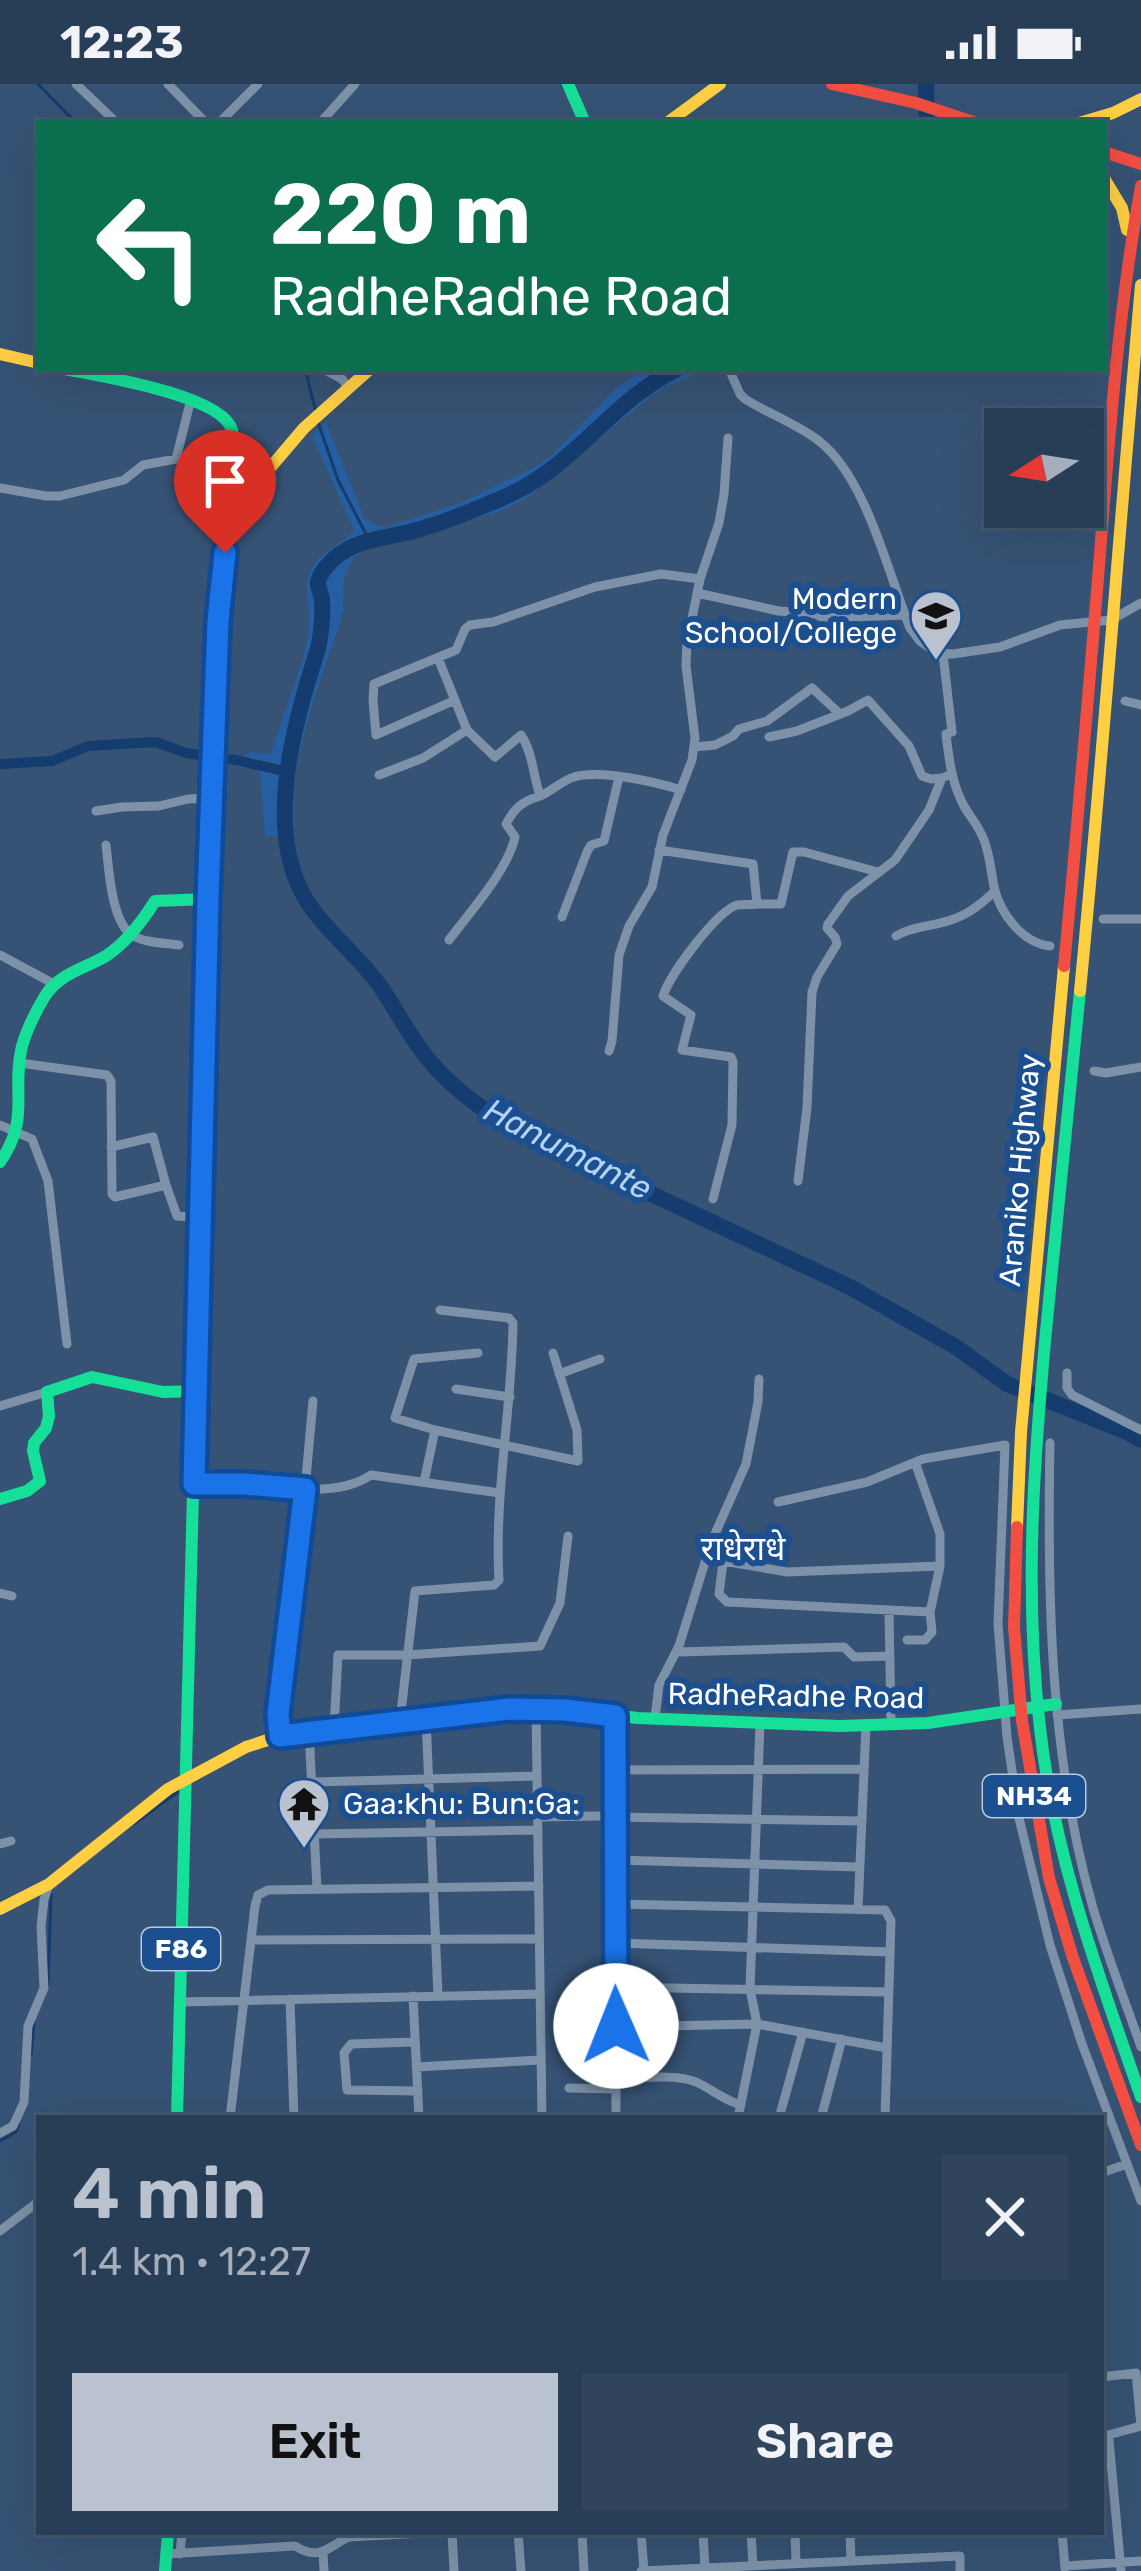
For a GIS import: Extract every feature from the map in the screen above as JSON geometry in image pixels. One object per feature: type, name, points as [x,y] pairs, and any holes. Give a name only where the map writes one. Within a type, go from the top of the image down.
[{"type":"main road","points":[[568,84],[584,120]]},
{"type":"main road","points":[[686,116],[720,84]]},
{"type":"main road","points":[[832,84],[968,120]]},
{"type":"main road","points":[[1089,120],[1141,99]]},
{"type":"main road","points":[[1107,153],[1141,164]]},
{"type":"main road","points":[[1107,182],[1127,221],[1127,261]]},
{"type":"main road","name":"Araniko Highway","points":[[1141,186],[1114,381],[1014,1550],[1021,1708],[1049,1878],[1068,1945],[1141,2145]]},
{"type":"main road","name":"Araniko Highway","points":[[1141,285],[1096,831],[1036,1434],[1030,1589],[1037,1706],[1047,1775],[1081,1926],[1141,2097]]},
{"type":"main road","points":[[0,354],[36,362]]},
{"type":"main road","points":[[78,372],[191,399],[232,424],[226,477],[241,502]]},
{"type":"main road","name":"F86","points":[[177,2115],[219,595],[232,518],[241,502],[324,407],[366,372]]},
{"type":"main road","points":[[0,1162],[19,1131],[20,1063],[28,1031],[53,984],[102,959],[158,900],[208,898]]},
{"type":"main road","points":[[0,1499],[27,1491],[40,1481],[33,1450],[49,1416],[47,1392],[92,1377],[164,1392],[197,1391]]},
{"type":"main road","points":[[194,1484],[305,1489],[278,1714],[280,1736]]},
{"type":"main road","name":"RadheRadhe Road","points":[[0,1909],[49,1884],[168,1790],[246,1747],[280,1736],[536,1708],[760,1724],[866,1725],[960,1720],[1037,1706],[1057,1710]]},
{"type":"main road","points":[[165,2571],[173,2554],[169,2535]]},
{"type":"street","points":[[76,84],[113,120]]},
{"type":"street","points":[[168,84],[203,120]]},
{"type":"street","points":[[222,120],[258,84]]},
{"type":"street","points":[[323,120],[355,84]]},
{"type":"street","points":[[329,372],[348,387]]},
{"type":"street","points":[[731,372],[745,399],[820,441],[844,467],[910,628],[920,641],[943,654],[1000,647],[1060,625],[1111,620],[1141,603]]},
{"type":"street","points":[[0,488],[60,496],[124,480],[143,465],[176,459],[191,399]]},
{"type":"street","points":[[609,1051],[625,936],[652,887],[659,850],[694,747],[687,643],[700,579],[719,523],[728,438]]},
{"type":"street","points":[[453,701],[376,735],[374,684],[457,650],[470,625],[493,622],[595,587],[661,574],[700,579]]},
{"type":"street","points":[[697,593],[823,618],[904,615]]},
{"type":"street","points":[[943,654],[952,732],[946,734],[947,776],[977,824],[992,865],[995,890],[1018,931],[1037,944],[1050,946]]},
{"type":"street","points":[[438,658],[467,730],[495,757],[521,735],[529,748],[540,796]]},
{"type":"street","points":[[694,747],[715,746],[739,729],[766,721],[812,688],[839,714]]},
{"type":"street","points":[[769,736],[797,731],[868,700],[909,746],[922,776],[947,776]]},
{"type":"street","points":[[1125,701],[1141,705]]},
{"type":"street","points":[[379,775],[422,758],[467,730]]},
{"type":"street","points":[[798,1181],[812,992],[837,944],[828,923],[848,896],[895,860],[947,776]]},
{"type":"street","points":[[449,940],[516,842],[506,824],[523,801],[554,791],[573,777],[632,777],[681,790]]},
{"type":"street","points":[[562,917],[591,844],[604,841],[619,777]]},
{"type":"street","points":[[96,811],[212,798]]},
{"type":"street","points":[[106,845],[116,908],[130,934],[179,945]]},
{"type":"street","points":[[659,850],[753,864],[757,904]]},
{"type":"street","points":[[713,1199],[732,1125],[733,1062],[682,1050],[691,1015],[663,996],[664,989],[685,956],[736,906],[781,904],[793,852],[878,872]]},
{"type":"street","points":[[896,936],[976,909],[995,890]]},
{"type":"street","points":[[1102,919],[1141,919]]},
{"type":"street","points":[[0,955],[53,984]]},
{"type":"street","points":[[20,1063],[107,1075],[111,1081],[112,1194],[166,1184]]},
{"type":"street","points":[[1094,1071],[1141,1067]]},
{"type":"street","points":[[0,1124],[32,1139],[48,1181],[68,1344]]},
{"type":"street","points":[[111,1147],[153,1137],[177,1216],[201,1218]]},
{"type":"street","points":[[400,1721],[415,1591],[494,1585],[499,1580],[502,1445],[510,1397],[513,1323],[440,1310]]},
{"type":"street","points":[[478,1354],[414,1359],[395,1418],[578,1461],[577,1430],[553,1353]]},
{"type":"street","points":[[560,1374],[600,1359]]},
{"type":"street","points":[[1067,1373],[1072,1395],[1141,1430]]},
{"type":"street","points":[[655,1718],[659,1685],[679,1646],[706,1557],[746,1465],[759,1379]]},
{"type":"street","points":[[456,1389],[510,1397]]},
{"type":"street","points":[[0,1406],[47,1392]]},
{"type":"street","points":[[313,1401],[305,1489],[360,1483],[371,1475],[500,1493]]},
{"type":"street","points":[[424,1481],[435,1430]]},
{"type":"street","points":[[1050,1443],[1048,1544],[1057,1710],[1073,1819],[1093,1906],[1141,2047]]},
{"type":"street","points":[[778,1502],[867,1482],[915,1462],[1006,1445],[998,1594],[1005,1711],[1019,1818],[1038,1904],[1082,2044],[1141,2201]]},
{"type":"street","points":[[907,1640],[929,1637],[940,1566],[938,1525],[915,1462]]},
{"type":"street","points":[[334,1728],[338,1655],[540,1646],[560,1603],[568,1536]]},
{"type":"street","points":[[706,1557],[787,1572],[940,1566]]},
{"type":"street","points":[[723,1562],[719,1594],[727,1602],[931,1612]]},
{"type":"street","points":[[889,1610],[891,1725]]},
{"type":"street","points":[[679,1646],[679,1652],[844,1647],[854,1657],[890,1656]]},
{"type":"street","points":[[536,1708],[542,2115]]},
{"type":"street","points":[[1057,1710],[1141,1709]]},
{"type":"street","points":[[615,1716],[616,2115]]},
{"type":"street","points":[[426,1718],[438,1996]]},
{"type":"street","points":[[739,2115],[758,2024],[750,1988],[760,1724]]},
{"type":"street","points":[[858,1910],[866,1725]]},
{"type":"street","points":[[309,1731],[317,1889]]},
{"type":"street","points":[[615,1770],[864,1769]]},
{"type":"street","points":[[314,1782],[537,1775]]},
{"type":"street","points":[[315,1834],[431,1832],[599,1816]]},
{"type":"street","points":[[615,1817],[862,1820]]},
{"type":"street","points":[[615,1860],[860,1867]]},
{"type":"street","points":[[0,2133],[13,2126],[24,2102],[28,2026],[44,1988],[41,1926],[49,1884]]},
{"type":"street","points":[[230,2115],[258,1895],[268,1890],[539,1886]]},
{"type":"street","points":[[615,1904],[885,1910],[891,1921],[885,2115]]},
{"type":"street","points":[[251,1940],[539,1939]]},
{"type":"street","points":[[615,1943],[890,1952]]},
{"type":"street","points":[[615,1987],[889,1992]]},
{"type":"street","points":[[179,2002],[540,1994]]},
{"type":"street","points":[[412,1996],[419,2115]]},
{"type":"street","points":[[290,2000],[294,2115]]},
{"type":"street","points":[[616,2026],[758,2024],[887,2048]]},
{"type":"street","points":[[780,2115],[802,2032]]},
{"type":"street","points":[[822,2115],[842,2039]]},
{"type":"street","points":[[415,2042],[351,2044],[344,2054],[347,2090],[418,2091]]},
{"type":"street","points":[[416,2067],[541,2060]]},
{"type":"street","points":[[569,2088],[682,2078],[741,2104]]},
{"type":"street","points":[[1104,2172],[1127,2164]]},
{"type":"street","points":[[0,2230],[36,2203]]},
{"type":"street","points":[[1104,2377],[1136,2373],[1141,2426],[1104,2433],[1120,2567]]},
{"type":"street","points":[[181,2535],[173,2554],[295,2546],[304,2552],[322,2552],[349,2537],[387,2535]]},
{"type":"street","points":[[294,2535],[295,2546]]},
{"type":"street","points":[[452,2535],[454,2571]]},
{"type":"street","points":[[518,2535],[521,2571]]},
{"type":"street","points":[[581,2535],[584,2571]]},
{"type":"street","points":[[641,2535],[643,2571],[960,2556],[960,2571]]},
{"type":"street","points":[[703,2535],[705,2569]]},
{"type":"street","points":[[751,2535],[752,2565]]},
{"type":"street","points":[[794,2535],[796,2562]]},
{"type":"street","points":[[850,2535],[851,2559]]},
{"type":"street","points":[[1062,2535],[1065,2569],[1120,2567],[1141,2561]]},
{"type":"street","points":[[322,2552],[324,2571]]},
{"type":"shaded area","points":[[640,372],[703,372],[651,396],[527,498],[500,511],[372,546],[354,557],[344,579],[343,611],[299,757],[295,836],[265,836],[260,773],[255,767],[241,768],[244,756],[271,754],[307,640],[309,575],[321,557],[354,530],[312,436],[326,422],[364,518],[387,527],[460,503],[535,467],[615,389]]},
{"type":"waterway","points":[[38,84],[73,120]]},
{"type":"waterway","points":[[926,84],[927,120]]},
{"type":"waterway","points":[[305,372],[316,412]]},
{"type":"waterway","name":"Hanumante","points":[[672,372],[633,397],[534,481],[453,518],[357,545],[323,570],[318,583],[322,599],[319,642],[298,716],[286,785],[288,852],[297,883],[321,920],[380,986],[439,1072],[502,1122],[850,1287],[956,1347],[1007,1384],[1141,1440]]},
{"type":"waterway","points":[[318,422],[338,480],[368,538]]},
{"type":"waterway","points":[[0,764],[52,761],[88,746],[156,742],[186,753],[288,772]]},
{"type":"waterway","points":[[134,1824],[179,1791]]},
{"type":"waterway","points":[[48,1986],[51,1894]]},
{"type":"waterway","points":[[31,2055],[34,2022]]},
{"type":"waterway","points":[[0,2141],[16,2132],[19,2123]]},
{"type":"traffic: fast","points":[[568,84],[584,120]]},
{"type":"traffic: fast","points":[[80,372],[184,397],[223,418],[233,441],[228,481],[241,502]]},
{"type":"traffic: fast","points":[[0,1162],[18,1118],[22,1046],[51,988],[114,950],[155,901],[208,899]]},
{"type":"traffic: fast","points":[[1080,991],[1044,1354],[1032,1621],[1040,1728],[1056,1823],[1094,1961],[1141,2097]]},
{"type":"traffic: fast","points":[[177,2115],[203,1102]]},
{"type":"traffic: fast","points":[[0,1499],[27,1491],[40,1481],[33,1451],[49,1416],[47,1392],[92,1377],[163,1392],[197,1391]]},
{"type":"traffic: fast","points":[[460,1715],[510,1709],[565,1710],[638,1718],[840,1726],[928,1723],[1056,1704]]},
{"type":"traffic: fast","points":[[165,2571],[168,2535]]},
{"type":"traffic: slow","points":[[671,120],[720,84]]},
{"type":"traffic: slow","points":[[1089,120],[1141,99]]},
{"type":"traffic: slow","points":[[1107,183],[1122,208],[1127,230]]},
{"type":"traffic: slow","points":[[1080,991],[1141,285]]},
{"type":"traffic: slow","points":[[0,354],[36,362]]},
{"type":"traffic: slow","points":[[203,1102],[222,572],[232,519],[304,428],[367,372]]},
{"type":"traffic: slow","points":[[1017,1527],[1021,1432],[1064,966]]},
{"type":"traffic: slow","points":[[194,1484],[305,1489],[278,1714],[280,1736]]},
{"type":"traffic: slow","points":[[0,1909],[49,1884],[168,1789],[246,1747],[280,1736],[460,1715]]},
{"type":"traffic: jam","points":[[832,84],[967,120]]},
{"type":"traffic: jam","points":[[1107,153],[1141,164]]},
{"type":"traffic: jam","points":[[1064,966],[1115,376],[1141,186]]},
{"type":"traffic: jam","points":[[1017,1527],[1014,1627],[1022,1721],[1049,1878],[1141,2145]]},
{"type":"place","name":"Modern School/College","points":[[936,662]]},
{"type":"place","name":"Gaa:khu: Bun:Ga:","points":[[304,1850]]},
{"type":"district","name":"राधेराधे","points":[[743,1548]]},
{"type":"route","points":[[225,553],[219,595],[208,898],[194,1484],[305,1489],[278,1714],[280,1736],[510,1709],[615,1716],[616,2026]]}]
